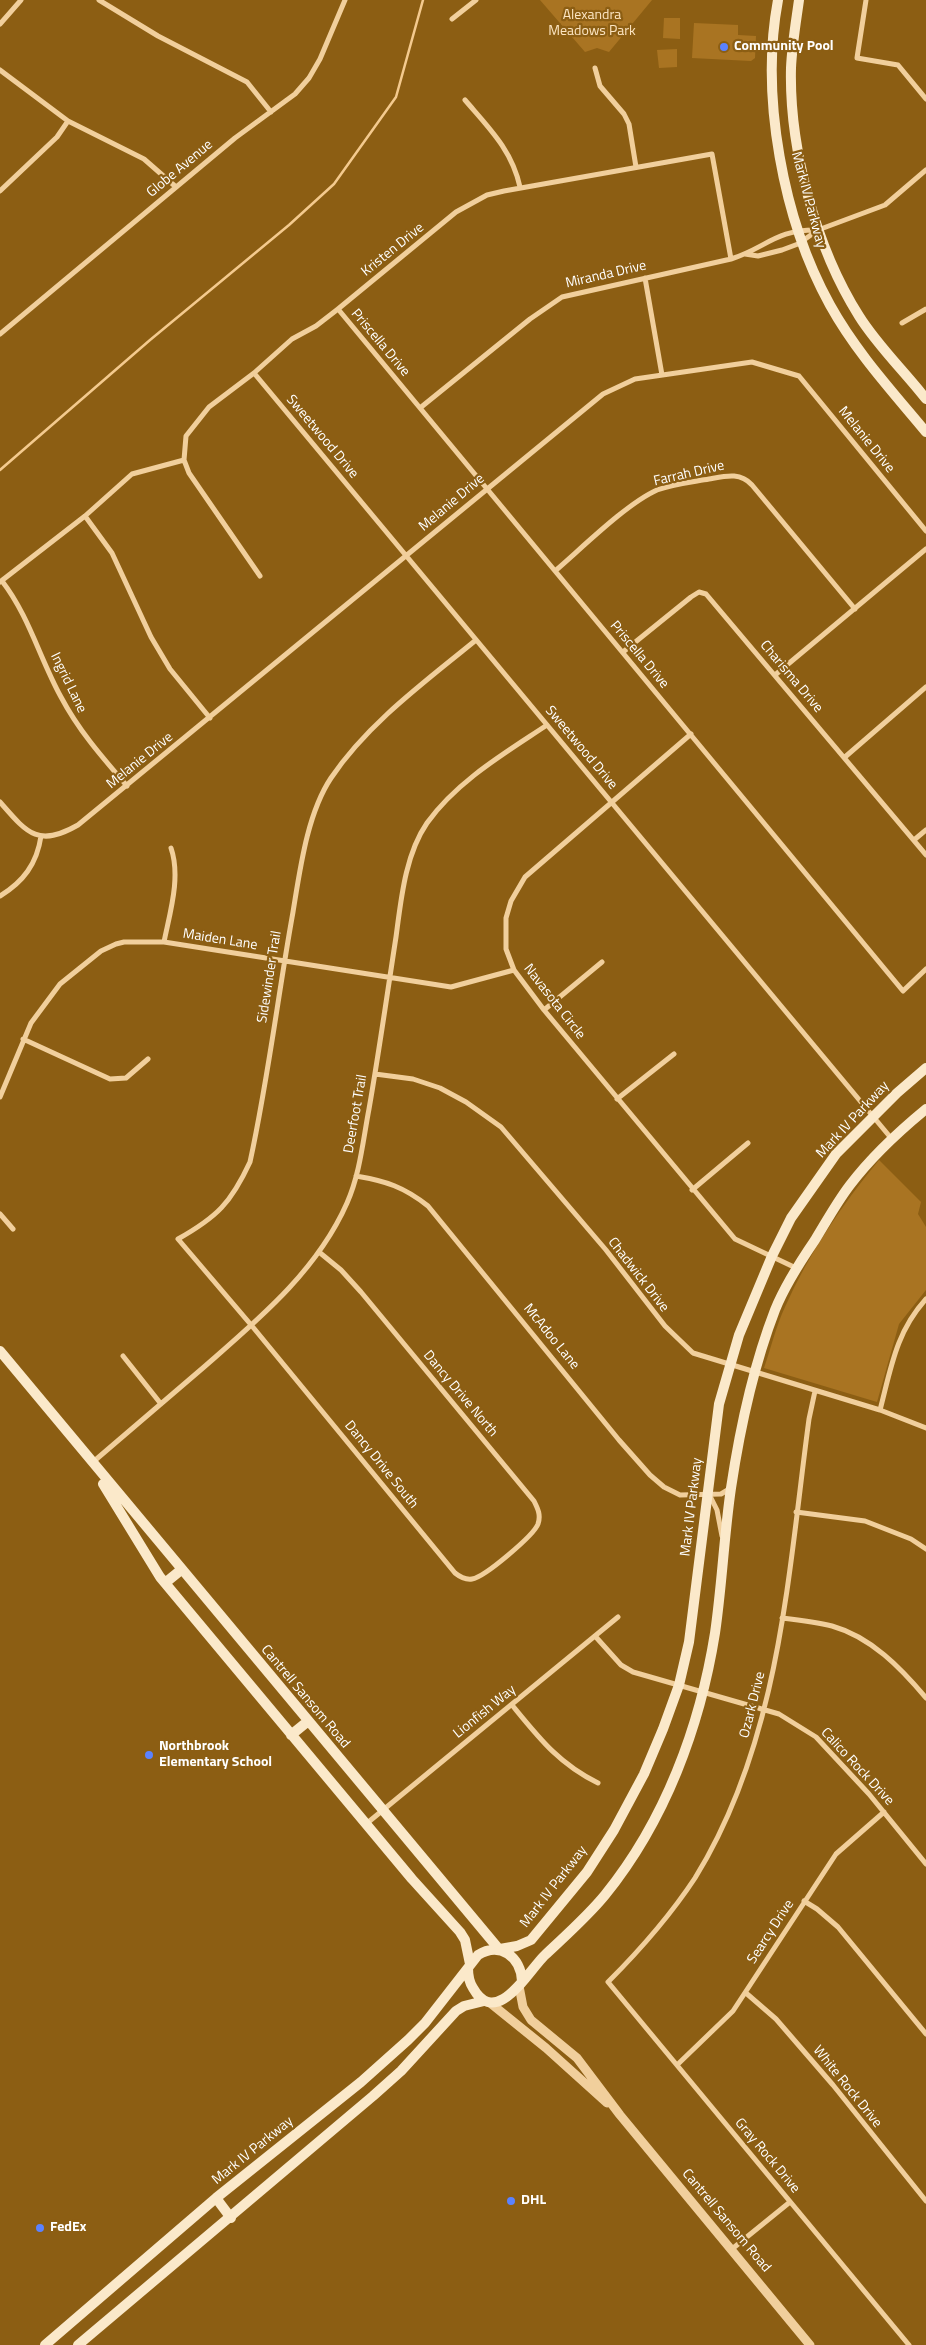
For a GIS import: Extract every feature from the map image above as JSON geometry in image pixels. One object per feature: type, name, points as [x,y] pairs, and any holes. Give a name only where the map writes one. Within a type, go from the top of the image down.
[{"type":"main road","name":"Mark IV Parkway","points":[[778,0],[772,66],[773,113],[783,172],[798,230],[830,304],[853,341],[926,432]]},
{"type":"main road","name":"Mark IV Parkway","points":[[799,0],[791,66],[792,119],[818,230],[835,275],[860,318],[926,399]]},
{"type":"main road","name":"Mark IV Parkway","points":[[499,1949],[517,1946],[531,1940],[587,1872],[614,1830],[644,1774],[680,1685],[689,1642],[720,1404],[739,1335],[772,1256],[791,1218],[836,1154],[873,1116],[926,1068]]},
{"type":"main road","points":[[78,2345],[231,2218],[401,2071],[456,2011],[464,2006],[507,1998],[603,1898],[645,1837],[674,1777],[702,1693],[714,1633],[731,1487],[754,1373],[776,1308],[796,1268],[850,1185],[891,1138],[926,1109]]},
{"type":"main road","name":"Cantrell Sansom Road","points":[[0,1352],[381,1811],[499,1949]]},
{"type":"main road","name":"Cantrell Sansom Road","points":[[92,1462],[140,1548],[165,1583],[366,1824],[460,1932],[465,1940],[469,1966]]},
{"type":"main road","points":[[165,1583],[181,1570]]},
{"type":"main road","points":[[291,1735],[307,1722]]},
{"type":"main road","points":[[486,2001],[471,1985],[469,1966],[484,1952],[499,1949],[510,1955],[517,1964],[520,1984]]},
{"type":"main road","name":"Mark IV Parkway","points":[[45,2345],[216,2198],[361,2082],[408,2040],[425,2023],[469,1966]]},
{"type":"main road","points":[[216,2198],[231,2218]]},
{"type":"street","points":[[0,24],[21,0]]},
{"type":"street","points":[[99,0],[158,36],[247,82],[271,112]]},
{"type":"street","name":"Globe Avenue","points":[[0,334],[235,138],[299,90],[315,69],[325,50],[345,0]]},
{"type":"street","points":[[452,19],[476,0]]},
{"type":"street","points":[[866,0],[857,58],[898,65],[926,99]]},
{"type":"street","points":[[595,68],[600,86],[624,114],[629,124],[636,168]]},
{"type":"street","points":[[0,70],[68,121],[144,158],[176,187]]},
{"type":"street","points":[[465,100],[507,150],[513,162],[520,187]]},
{"type":"street","points":[[0,191],[57,137],[68,121]]},
{"type":"street","name":"Kristen Drive","points":[[184,460],[186,436],[209,407],[254,373],[292,339],[316,326],[338,309],[456,212],[487,195],[520,187],[712,154],[731,259]]},
{"type":"street","name":"Miranda Drive","points":[[744,254],[758,256],[772,254],[802,241],[818,230],[885,205],[926,170]]},
{"type":"street","name":"Miranda Drive","points":[[420,408],[530,319],[562,296],[731,259],[744,254],[758,245],[798,230],[818,230]]},
{"type":"street","points":[[645,278],[662,375]]},
{"type":"street","name":"Priscella Drive","points":[[338,309],[903,990],[926,969]]},
{"type":"street","points":[[902,323],[926,309]]},
{"type":"street","name":"Melanie Drive","points":[[41,836],[59,836],[78,825],[603,394],[635,379],[752,362],[799,376],[926,531]]},
{"type":"street","name":"Sweetwood Drive","points":[[254,373],[891,1138]]},
{"type":"street","points":[[1,582],[84,516],[132,474],[184,460],[197,486],[260,576]]},
{"type":"street","name":"Farrah Drive","points":[[555,571],[627,510],[655,492],[687,483],[736,475],[746,479],[855,608]]},
{"type":"street","points":[[84,516],[112,553],[151,637],[170,669],[210,718]]},
{"type":"street","points":[[775,675],[926,550]]},
{"type":"street","name":"Ingrid Lane","points":[[1,582],[14,596],[24,615],[60,695],[73,719],[88,741],[127,786]]},
{"type":"street","name":"Charisma Drive","points":[[623,652],[691,597],[699,592],[706,594],[845,756],[926,855]]},
{"type":"street","name":"Sidewinder Trail","points":[[252,1326],[178,1239],[208,1222],[229,1200],[250,1162],[297,889],[312,820],[321,797],[331,779],[377,726],[476,640]]},
{"type":"street","points":[[845,756],[926,688]]},
{"type":"street","name":"Deerfoot Trail","points":[[92,1462],[252,1326],[294,1283],[319,1252],[348,1202],[356,1176],[375,1074],[401,899],[411,859],[427,824],[459,789],[495,759],[547,724]]},
{"type":"street","name":"Navasota Circle","points":[[691,734],[525,877],[517,890],[506,918],[504,933],[506,949],[514,970],[544,1010],[692,1190],[735,1239],[796,1268]]},
{"type":"street","points":[[0,802],[23,828],[41,836],[38,851],[19,884],[0,896]]},
{"type":"street","points":[[914,840],[926,830]]},
{"type":"street","points":[[164,942],[173,901],[175,860],[171,848]]},
{"type":"street","name":"Maiden Lane","points":[[0,1097],[31,1023],[60,984],[101,952],[124,942],[164,942],[451,987],[514,970]]},
{"type":"street","points":[[544,1010],[602,962]]},
{"type":"street","points":[[23,1039],[110,1079],[126,1078],[148,1059]]},
{"type":"street","points":[[617,1099],[674,1054]]},
{"type":"street","name":"Chadwick Drive","points":[[375,1074],[413,1080],[440,1088],[486,1114],[501,1127],[606,1250],[678,1341],[693,1353],[880,1410],[926,1428]]},
{"type":"street","points":[[692,1190],[748,1144]]},
{"type":"street","name":"McAdoo Lane","points":[[356,1176],[387,1181],[405,1190],[428,1206],[650,1475],[664,1487],[680,1495],[721,1494],[731,1487]]},
{"type":"street","points":[[0,1214],[13,1229]]},
{"type":"street","name":"Dancy Drive North","points":[[319,1252],[341,1270],[361,1292],[534,1501],[540,1512],[538,1524],[505,1557]]},
{"type":"street","points":[[880,1410],[902,1332],[913,1313],[926,1299]]},
{"type":"street","name":"Dancy Drive South","points":[[252,1326],[454,1573],[461,1578],[476,1578],[488,1572],[505,1557]]},
{"type":"street","points":[[123,1356],[161,1404]]},
{"type":"street","name":"Ozark Drive","points":[[608,1982],[640,1950],[669,1915],[695,1878],[717,1838],[736,1797],[765,1710],[782,1618],[815,1391]]},
{"type":"street","points":[[709,1493],[717,1510],[724,1548]]},
{"type":"street","points":[[796,1512],[865,1521],[911,1539],[926,1549]]},
{"type":"street","name":"Lionfish Way","points":[[366,1824],[618,1618]]},
{"type":"street","points":[[782,1618],[833,1626],[856,1637],[890,1660],[908,1676],[926,1698]]},
{"type":"street","name":"Calico Rock Drive","points":[[595,1636],[611,1655],[627,1668],[644,1676],[779,1714],[816,1737],[884,1812],[926,1864]]},
{"type":"street","points":[[512,1705],[545,1745],[576,1772],[598,1783]]},
{"type":"street","name":"Searcy Drive","points":[[677,2065],[726,2018],[746,1993],[836,1854],[884,1812]]},
{"type":"street","points":[[804,1901],[817,1908],[838,1927],[926,2034]]},
{"type":"street","name":"Gray Rock Drive","points":[[608,1982],[909,2345]]},
{"type":"street","name":"Cantrell Sansom Road","points":[[520,1984],[520,1998],[528,2016],[577,2058],[620,2114],[810,2345]]},
{"type":"street","name":"White Rock Drive","points":[[746,1993],[776,2018],[926,2201]]},
{"type":"street","name":"Cantrell Sansom Road","points":[[486,2001],[546,2048],[620,2114]]},
{"type":"street","points":[[732,2249],[790,2202]]},
{"type":"green space","name":"Alexandra Meadows Park","points":[[540,0],[652,0],[609,52],[597,48],[585,52]]},
{"type":"green space","points":[[664,18],[680,18],[680,39],[663,38]]},
{"type":"green space","name":"Community Pool","points":[[694,23],[738,25],[738,35],[756,36],[755,58],[751,61],[692,58]]},
{"type":"green space","points":[[677,49],[677,67],[659,68],[657,50]]},
{"type":"green space","points":[[879,1160],[921,1202],[918,1214],[926,1227],[926,1290],[899,1324],[877,1402],[764,1368],[776,1329],[794,1287],[839,1212]]},
{"type":"waterway","points":[[0,470],[150,340],[289,225],[334,184],[396,97],[423,0]]},
{"type":"place","name":"Community Pool","points":[[724,47]]},
{"type":"place","name":"Northbrook Elementary School","points":[[149,1755]]},
{"type":"place","name":"DHL","points":[[511,2201]]},
{"type":"place","name":"FedEx","points":[[40,2228]]}]
